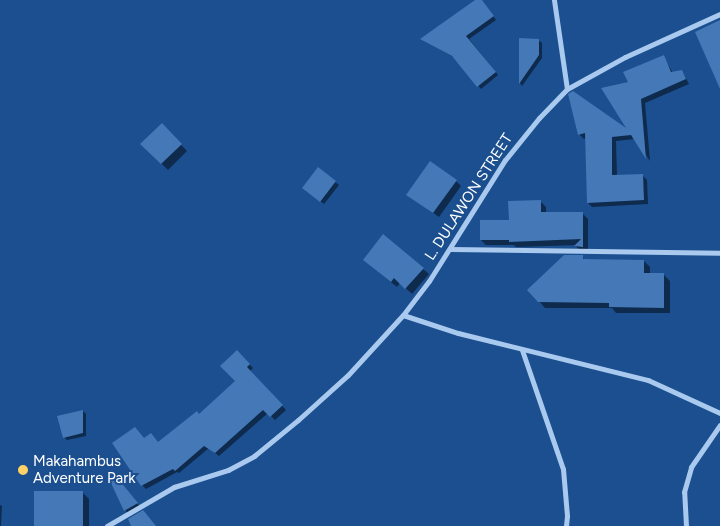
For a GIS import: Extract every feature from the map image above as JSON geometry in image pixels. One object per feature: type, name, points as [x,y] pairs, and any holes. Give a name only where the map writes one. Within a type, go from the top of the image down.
[{"type":"street","points":[[554,0],[567,89]]},
{"type":"street","name":"L. DULAWON STREET","points":[[107,526],[174,487],[228,470],[254,456],[348,375],[403,315],[450,249],[472,210],[505,160],[538,118],[567,89],[625,57],[720,14]]},
{"type":"street","points":[[450,249],[720,253]]},
{"type":"street","points":[[403,315],[458,333],[522,350],[648,380],[720,413]]},
{"type":"street","points":[[522,350],[563,469],[567,516],[566,526]]},
{"type":"street","points":[[686,526],[684,492],[691,467],[720,425]]},
{"type":"building","points":[[475,0],[482,0],[494,16],[466,36],[496,72],[477,87],[452,56],[420,39]]},
{"type":"building","points":[[720,20],[720,89],[695,32]]},
{"type":"building","points":[[519,38],[539,39],[539,55],[519,84]]},
{"type":"building","points":[[664,55],[671,72],[682,70],[686,79],[641,99],[646,159],[631,135],[612,137],[612,175],[643,174],[644,200],[587,203],[585,133],[578,135],[568,94],[573,91],[626,128],[601,88],[628,82],[623,72]]},
{"type":"building","points":[[162,123],[182,144],[161,164],[140,144]]},
{"type":"building","points":[[430,161],[457,180],[433,213],[406,195]]},
{"type":"building","points":[[318,167],[336,181],[320,202],[302,188]]},
{"type":"building","points":[[541,200],[541,212],[583,212],[583,247],[574,246],[581,239],[509,242],[509,240],[480,240],[480,220],[509,220],[508,201]]},
{"type":"building","points":[[383,234],[424,268],[405,289],[394,278],[391,282],[363,260]]},
{"type":"building","points":[[564,255],[583,255],[583,259],[644,260],[644,273],[664,273],[664,308],[609,307],[609,303],[538,302],[527,290]]},
{"type":"building","points":[[237,350],[250,364],[247,367],[283,405],[270,417],[263,410],[215,453],[204,446],[175,471],[173,469],[141,486],[112,443],[135,427],[144,438],[151,433],[158,442],[197,411],[199,414],[235,381],[220,366]]},
{"type":"building","points":[[83,410],[83,433],[63,438],[57,416]]},
{"type":"building","points":[[115,475],[138,503],[124,511],[109,479]]},
{"type":"building","points":[[34,491],[83,491],[83,526],[34,526]]},
{"type":"building","points":[[143,510],[156,526],[131,526],[128,519]]},
{"type":"place","name":"Makahambus Adventure Park","points":[[23,470]]}]
